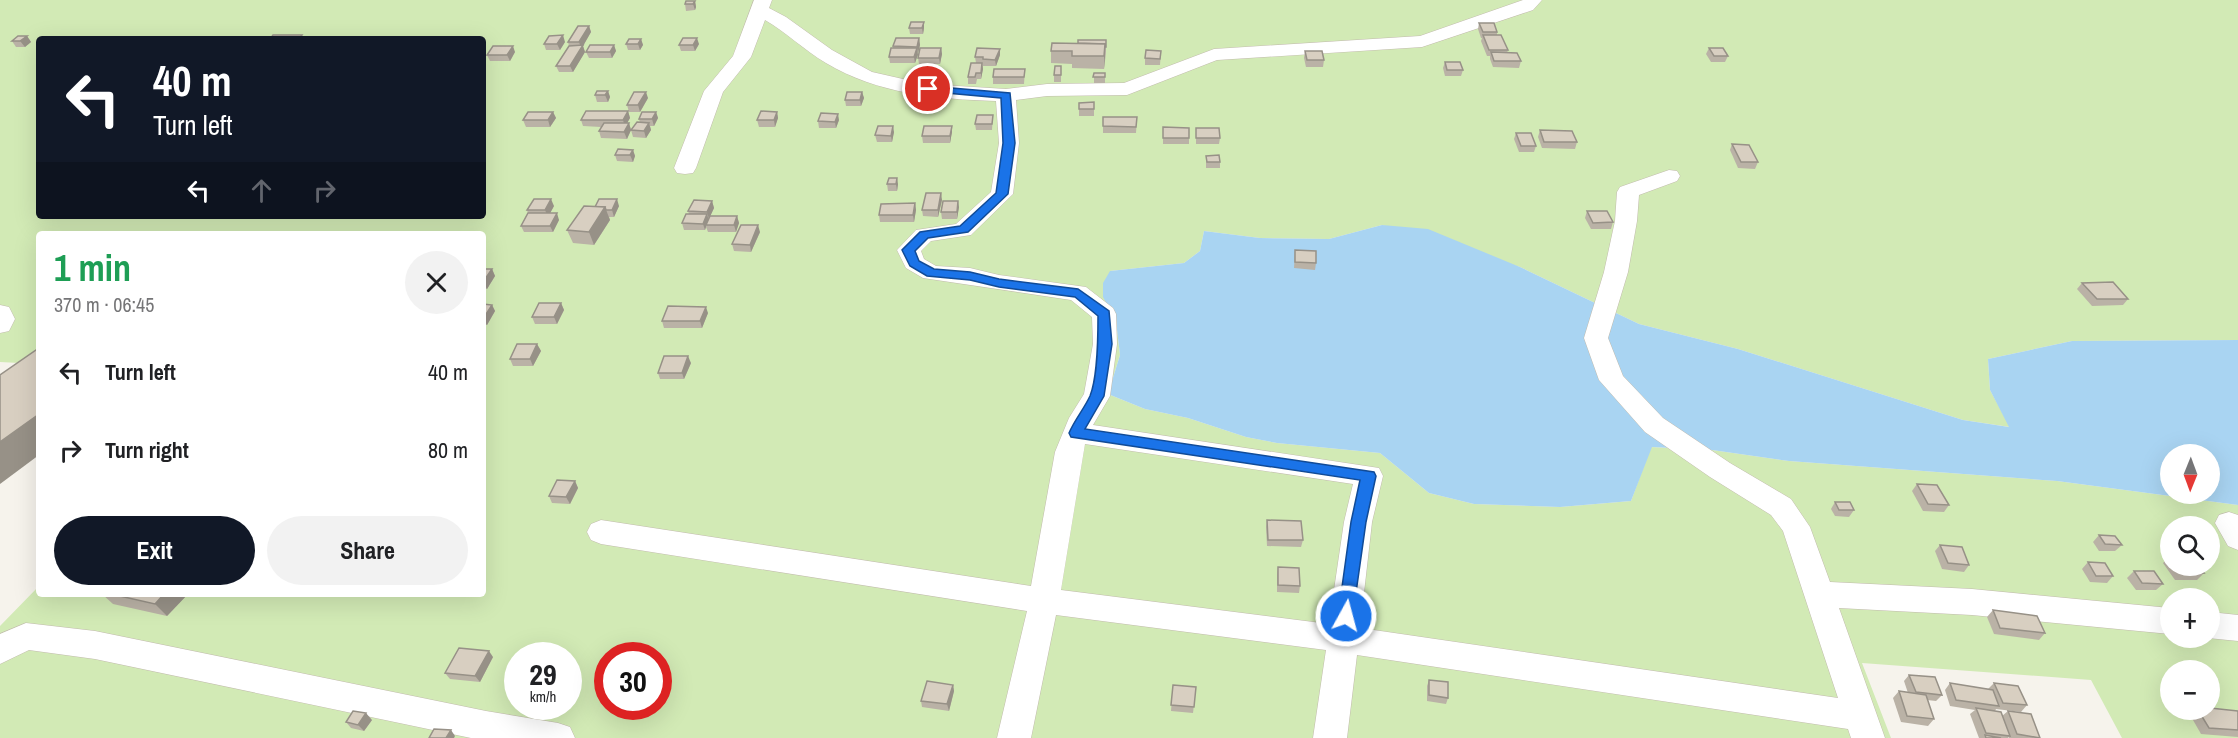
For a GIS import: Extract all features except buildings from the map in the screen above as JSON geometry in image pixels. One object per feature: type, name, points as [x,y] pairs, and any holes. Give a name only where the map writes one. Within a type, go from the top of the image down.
[{"type":"street","points":[[685,168],[714,91],[742,57],[760,5],[814,47],[850,69],[904,86],[974,94],[1006,95],[1047,90],[1127,89],[1214,55],[1422,40],[1527,6],[1533,0]]},
{"type":"street","points":[[1006,95],[1009,143],[1002,194],[963,230],[924,235],[909,250],[914,263],[931,273],[970,276],[999,283],[1078,293],[1104,314],[1105,344],[1097,396],[1083,418],[1069,452],[1044,601],[1014,738]]},
{"type":"street","points":[[601,532],[1044,601],[1343,639],[1864,727],[1796,527],[1781,507],[1720,470],[1654,425],[1612,380],[1596,338],[1616,272],[1626,220],[1628,192],[1669,176]]},
{"type":"street","points":[[0,313],[3,319],[0,325]]},
{"type":"street","points":[[1077,433],[1369,476],[1358,522],[1330,738]]},
{"type":"street","points":[[1820,594],[1972,602],[2160,620]]},
{"type":"street","points":[[2220,626],[2238,628]]},
{"type":"street","points":[[0,650],[26,636],[95,645],[482,732],[558,738]]},
{"type":"green space","points":[[0,0],[2238,0],[2238,340],[2072,341],[1988,359],[1990,390],[2010,427],[1963,420],[1738,349],[1639,324],[1520,267],[1382,225],[1329,239],[1260,238],[1204,231],[1200,251],[1184,263],[1110,271],[1120,355],[1108,394],[1145,409],[1188,418],[1246,437],[1277,443],[1380,453],[1429,493],[1474,504],[1560,507],[1631,501],[1651,447],[1712,450],[1789,461],[2057,481],[2160,495],[2160,504],[2220,503],[2238,505],[2238,738],[2122,738],[2091,680],[1862,663],[1891,738],[0,738],[0,626],[36,589],[36,597],[486,597],[486,231],[36,231],[36,364],[0,362]]},
{"type":"water","points":[[1382,225],[1428,229],[1520,267],[1639,324],[1738,349],[1963,420],[2009,427],[1990,390],[1988,359],[2072,341],[2238,340],[2238,505],[2220,503],[2220,444],[2160,444],[2160,495],[2057,481],[1789,461],[1712,450],[1652,447],[1631,501],[1560,507],[1474,504],[1429,493],[1380,453],[1277,443],[1246,437],[1188,418],[1145,409],[1108,394],[1120,355],[1116,321],[1103,297],[1103,283],[1110,271],[1184,263],[1200,251],[1204,231],[1260,238],[1329,239]]},
{"type":"route","points":[[928,89],[1006,95],[1009,143],[1002,194],[963,230],[924,235],[909,250],[914,263],[931,273],[970,276],[999,283],[1078,293],[1104,314],[1105,344],[1097,396],[1083,418],[1077,433],[1369,476],[1358,522],[1346,616]]}]
